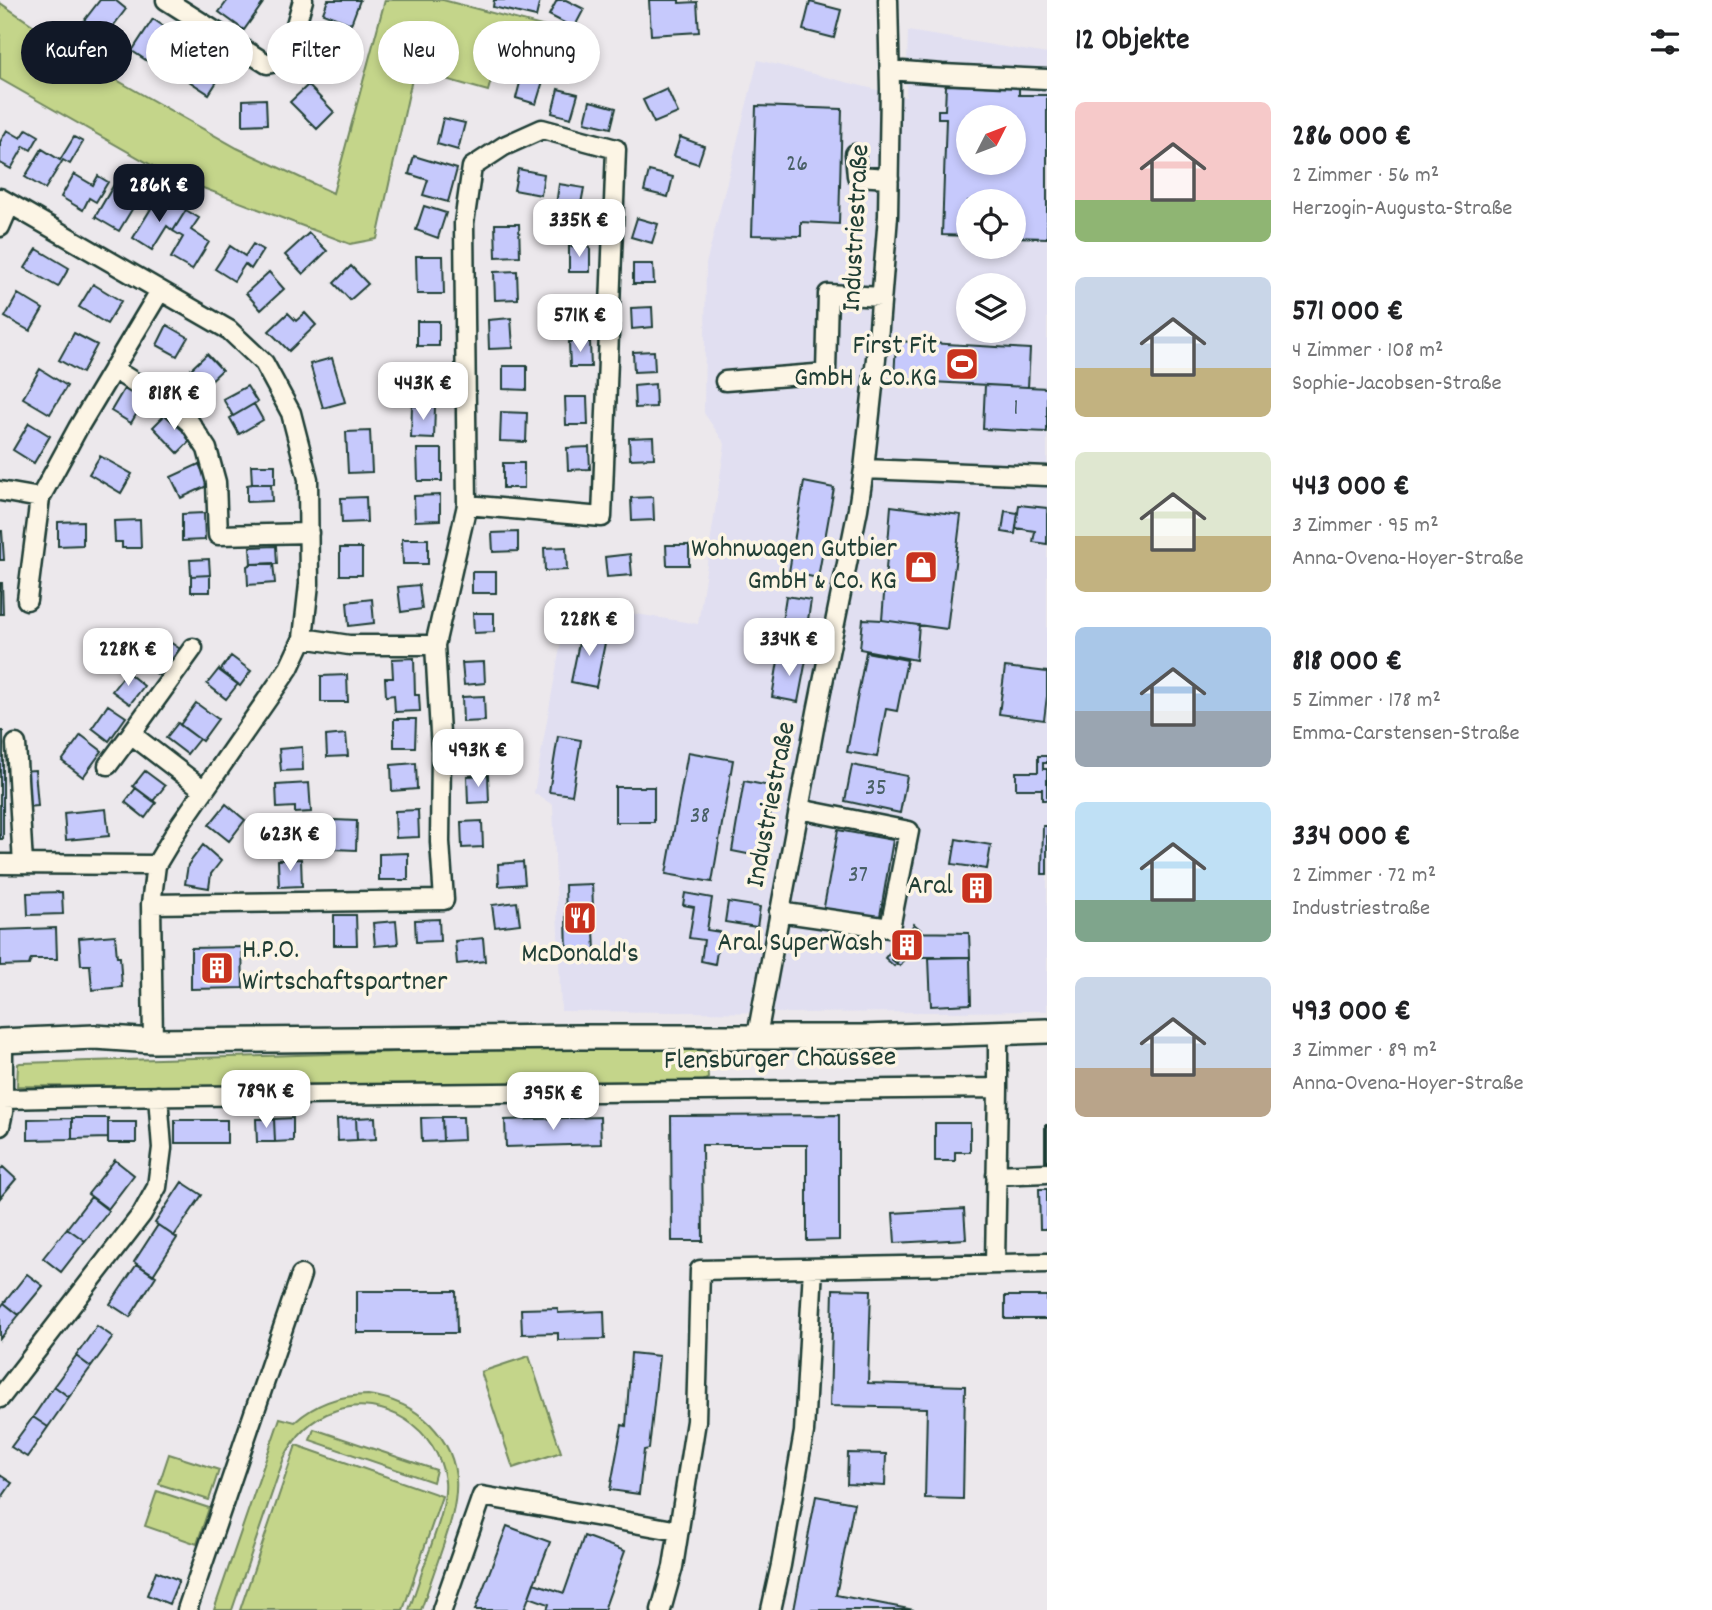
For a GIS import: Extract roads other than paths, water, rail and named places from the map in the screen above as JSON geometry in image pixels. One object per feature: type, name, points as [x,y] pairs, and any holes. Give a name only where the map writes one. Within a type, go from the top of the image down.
[{"type":"main road","name":"Flensburger Chaussee","points":[[2,1041],[95,1037],[153,1041],[863,1037],[1047,1031]]},
{"type":"street","points":[[166,0],[267,64],[286,60],[303,0]]},
{"type":"street","name":"Industriestraße","points":[[757,1036],[864,469],[888,216],[888,0]]},
{"type":"street","points":[[890,70],[1047,79]]},
{"type":"street","points":[[151,904],[444,900],[440,842],[441,751],[435,645],[467,505],[464,223],[472,167],[504,146],[542,129],[616,149],[602,517],[467,505]]},
{"type":"street","points":[[855,154],[857,176],[889,178]]},
{"type":"street","points":[[0,227],[5,201],[229,330],[264,363],[291,413],[308,479],[309,584],[303,638],[289,668],[180,825],[156,865],[151,904],[153,1041]]},
{"type":"street","points":[[27,600],[40,498],[78,428],[160,291]]},
{"type":"street","points":[[725,381],[826,372],[828,293],[881,297]]},
{"type":"street","points":[[113,369],[166,402],[190,423],[207,449],[216,482],[218,535],[309,533]]},
{"type":"street","points":[[864,469],[1047,476]]},
{"type":"street","points":[[0,491],[40,498]]},
{"type":"street","points":[[303,638],[349,645],[435,645]]},
{"type":"street","points":[[108,765],[194,648]]},
{"type":"street","points":[[131,734],[204,790]]},
{"type":"street","points":[[16,744],[23,864]]},
{"type":"street","points":[[779,912],[890,928],[909,831],[799,809]]},
{"type":"street","points":[[0,864],[156,865]]},
{"type":"street","points":[[995,1264],[998,1032]]},
{"type":"street","points":[[0,1126],[3,1112],[2,1041]]},
{"type":"street","name":"Flensburger Chaussee","points":[[3,1100],[158,1096],[998,1088]]},
{"type":"street","points":[[0,1398],[142,1214],[157,1187],[162,1148],[158,1096]]},
{"type":"street","points":[[996,1175],[1047,1173]]},
{"type":"street","points":[[662,1610],[673,1567],[696,1421],[700,1270],[1047,1263]]},
{"type":"street","points":[[771,1610],[804,1432],[813,1268]]},
{"type":"street","points":[[187,1610],[301,1275]]},
{"type":"street","points":[[442,1610],[482,1496],[679,1531]]},
{"type":"place","name":"First Fit GmbH & Co.KG","points":[[962,364]]},
{"type":"place","name":"Wohnwagen Gutbier GmbH & Co. KG","points":[[921,567]]},
{"type":"place","name":"Aral","points":[[977,888]]},
{"type":"place","name":"McDonald's","points":[[580,918]]},
{"type":"place","name":"Aral SuperWash","points":[[907,945]]},
{"type":"place","name":"H.P.O. Wirtschaftspartner","points":[[217,968]]}]
